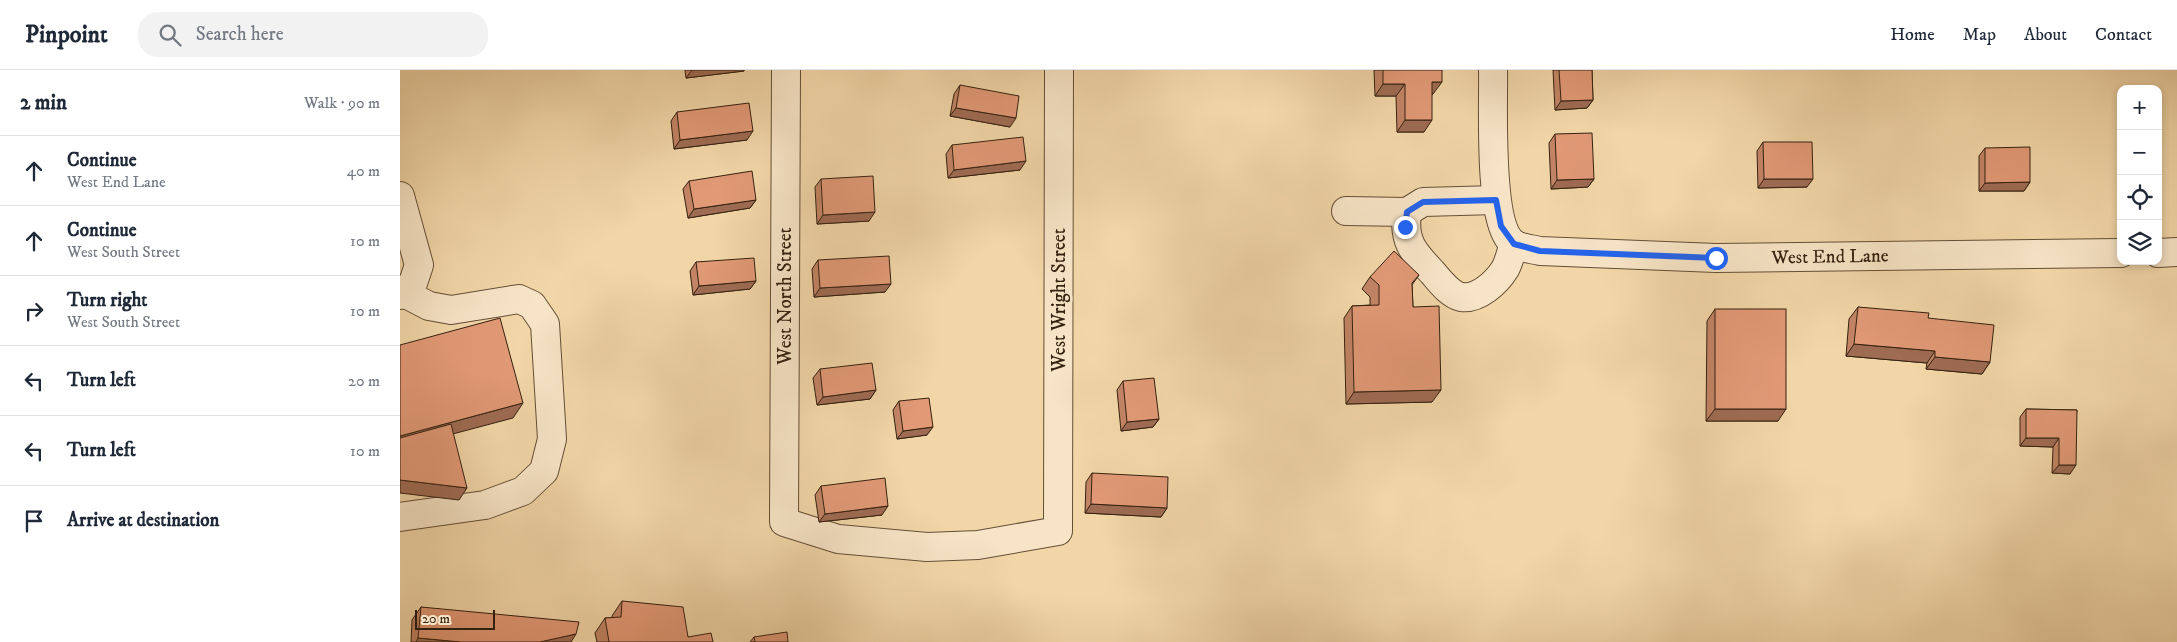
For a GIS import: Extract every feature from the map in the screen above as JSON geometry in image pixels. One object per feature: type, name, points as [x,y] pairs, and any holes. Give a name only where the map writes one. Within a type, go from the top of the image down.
[{"type":"street","name":"West North Street","points":[[786,70],[784,522],[838,539],[927,547],[978,545],[1058,531]]},
{"type":"street","name":"West Wright Street","points":[[1058,531],[1060,70]]},
{"type":"street","points":[[1407,212],[1405,227],[1412,251],[1448,290],[1462,297],[1477,295],[1493,284],[1506,268],[1514,244],[1501,226],[1496,200],[1493,70]]},
{"type":"street","points":[[400,196],[419,265],[413,283],[402,294],[429,306],[451,310],[519,300],[532,305],[545,324],[552,439],[544,471],[523,491],[484,505],[400,517]]},
{"type":"street","points":[[1346,211],[1407,212],[1423,202],[1496,200]]},
{"type":"street","name":"West End Lane","points":[[1514,244],[1540,251],[1716,258],[2117,253]]},
{"type":"street","points":[[2162,253],[2177,252]]},
{"type":"building","points":[[1383,70],[1442,70],[1442,82],[1432,82],[1432,120],[1405,120],[1405,84],[1383,84]]},
{"type":"building","points":[[1559,70],[1592,70],[1593,100],[1561,101]]},
{"type":"building","points":[[960,85],[1019,96],[1016,118],[956,108]]},
{"type":"building","points":[[749,103],[753,131],[680,140],[677,112]]},
{"type":"building","points":[[1592,133],[1594,179],[1557,180],[1555,134]]},
{"type":"building","points":[[1023,137],[1026,161],[954,170],[952,145]]},
{"type":"building","points":[[1763,142],[1812,142],[1813,179],[1764,179]]},
{"type":"building","points":[[2030,147],[2030,182],[1985,183],[1985,148]]},
{"type":"building","points":[[752,171],[756,200],[694,209],[689,181]]},
{"type":"building","points":[[873,176],[875,212],[823,215],[821,179]]},
{"type":"building","points":[[1394,251],[1419,275],[1412,283],[1413,307],[1439,306],[1441,390],[1354,392],[1352,306],[1379,305],[1379,285],[1370,277]]},
{"type":"building","points":[[889,256],[891,284],[820,288],[818,260]]},
{"type":"building","points":[[754,258],[756,281],[699,286],[696,262]]},
{"type":"building","points":[[1858,307],[1929,313],[1928,318],[1994,325],[1990,362],[1935,357],[1935,351],[1854,344]]},
{"type":"building","points":[[1715,309],[1786,309],[1786,409],[1715,409]]},
{"type":"building","points":[[500,318],[523,403],[400,436],[400,345]]},
{"type":"building","points":[[872,363],[876,390],[823,397],[820,369]]},
{"type":"building","points":[[1154,378],[1159,419],[1127,422],[1123,381]]},
{"type":"building","points":[[929,398],[933,427],[903,431],[899,401]]},
{"type":"building","points":[[2026,409],[2077,410],[2076,465],[2059,465],[2059,438],[2026,438]]},
{"type":"building","points":[[451,424],[467,488],[400,480],[400,438]]},
{"type":"building","points":[[1092,473],[1168,477],[1167,508],[1091,504]]},
{"type":"building","points":[[885,478],[888,506],[825,514],[821,486]]},
{"type":"building","points":[[622,601],[683,607],[688,637],[711,633],[713,642],[609,642],[605,618],[621,617]]},
{"type":"building","points":[[421,607],[579,622],[576,634],[540,642],[461,642],[418,638]]},
{"type":"building","points":[[787,632],[788,642],[755,642],[754,637]]},
{"type":"route","points":[[1405,227],[1407,212],[1423,202],[1496,200],[1501,226],[1514,244],[1540,251],[1716,258]]}]
